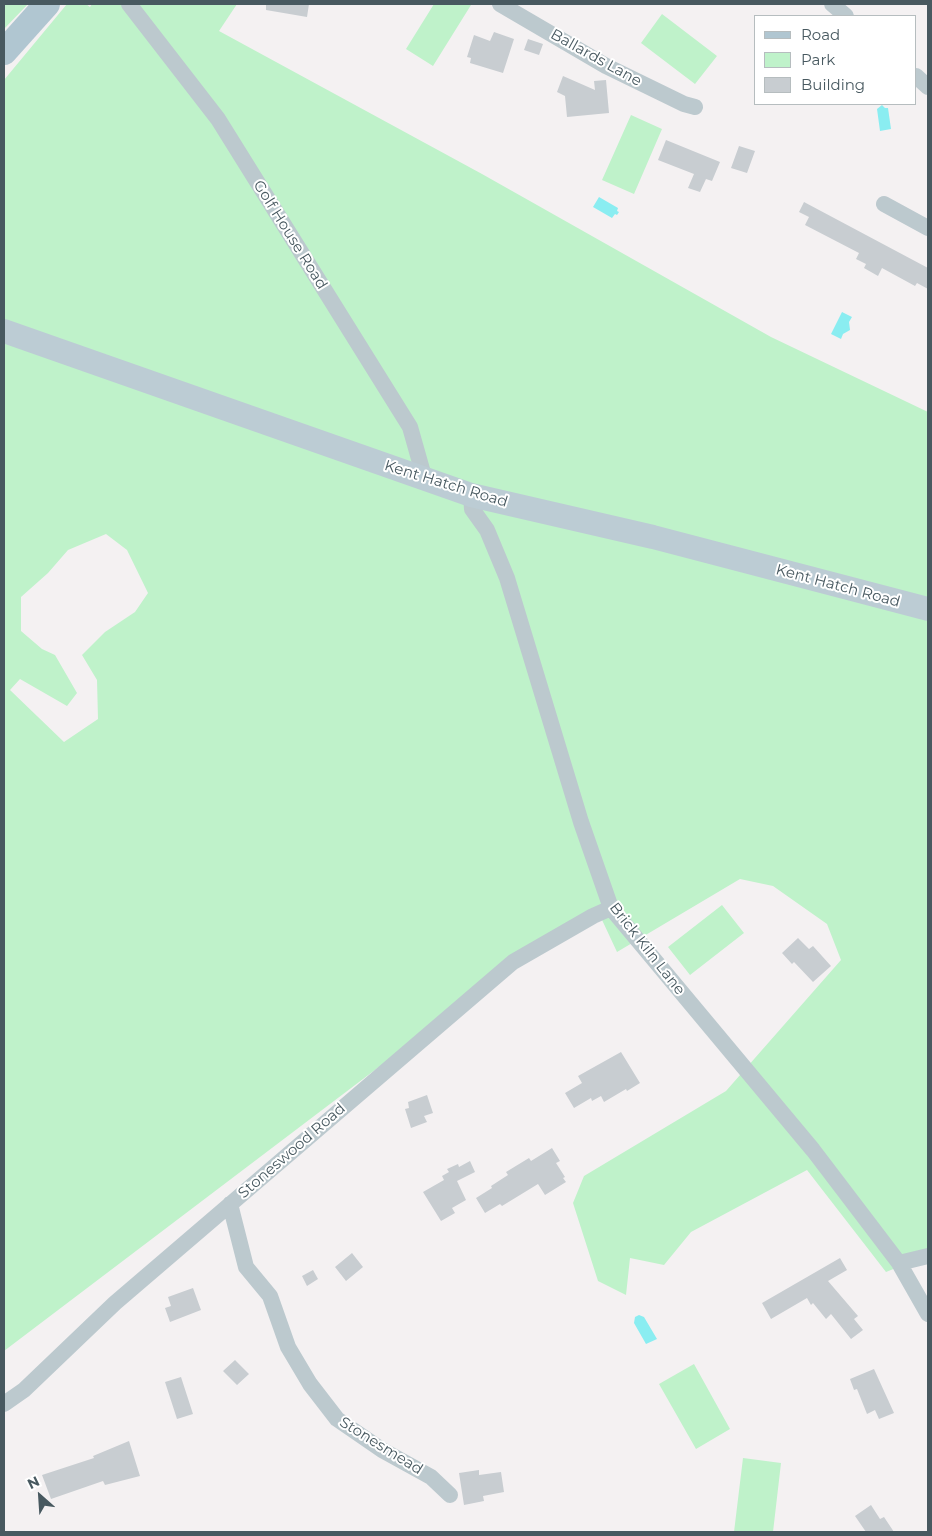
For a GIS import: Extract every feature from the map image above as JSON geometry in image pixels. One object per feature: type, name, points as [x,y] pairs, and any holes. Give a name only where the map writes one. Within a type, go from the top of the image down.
[{"type":"main road","points":[[4,32],[30,4]]},
{"type":"main road","points":[[4,52],[47,4]]},
{"type":"main road","name":"Kent Hatch Road","points":[[4,331],[470,495],[653,537],[928,609]]},
{"type":"street","name":"Golf House Road","points":[[129,4],[218,120],[405,418],[410,427],[424,480]]},
{"type":"street","name":"Ballards Lane","points":[[500,4],[606,66],[684,104],[694,107]]},
{"type":"street","points":[[832,4],[845,15]]},
{"type":"street","points":[[917,77],[928,87]]},
{"type":"street","points":[[884,204],[928,228]]},
{"type":"street","name":"Brick Kiln Lane","points":[[470,495],[472,509],[487,530],[508,578],[581,822],[611,908],[813,1150],[899,1263],[928,1314]]},
{"type":"street","name":"Stoneswood Road","points":[[4,1404],[24,1390],[115,1303],[513,962],[593,916],[611,908]]},
{"type":"street","name":"Stonesmead","points":[[230,1204],[246,1268],[270,1296],[288,1347],[310,1384],[337,1419],[382,1450],[431,1477],[450,1495]]},
{"type":"street","points":[[899,1263],[928,1256]]},
{"type":"green space","points":[[4,4],[28,4],[4,29]]},
{"type":"green space","points":[[67,4],[86,4],[90,7],[92,4],[237,4],[219,31],[482,174],[771,337],[928,412],[928,1255],[886,1272],[807,1170],[691,1232],[664,1265],[630,1258],[626,1295],[598,1281],[573,1203],[584,1176],[726,1091],[841,960],[827,924],[773,886],[740,879],[617,952],[596,907],[396,1054],[4,1351],[4,80]],"holes":[[[106,534],[127,550],[148,593],[135,612],[105,632],[82,655],[97,680],[98,719],[64,742],[10,690],[20,679],[67,706],[77,693],[55,655],[42,649],[21,631],[21,597],[48,573],[68,550]]]},
{"type":"green space","points":[[434,4],[471,5],[433,66],[406,49]]},
{"type":"green space","points":[[662,14],[717,56],[695,84],[641,43]]},
{"type":"green space","points":[[631,115],[662,129],[634,194],[602,180]]},
{"type":"green space","points":[[722,905],[744,933],[690,975],[668,947]]},
{"type":"green space","points":[[694,1364],[730,1429],[696,1449],[659,1384]]},
{"type":"green space","points":[[743,1458],[781,1463],[773,1532],[734,1532]]},
{"type":"water","points":[[882,105],[888,108],[891,129],[880,131],[877,109]]},
{"type":"water","points":[[599,197],[618,208],[617,211],[619,212],[617,215],[615,214],[612,218],[593,207]]},
{"type":"water","points":[[842,312],[852,317],[849,322],[850,330],[843,334],[841,339],[831,334]]},
{"type":"water","points":[[639,1315],[644,1317],[657,1339],[646,1344],[634,1323],[635,1317]]},
{"type":"building","points":[[266,4],[309,4],[307,17],[266,10]]},
{"type":"building","points":[[494,32],[514,39],[503,73],[470,63],[471,58],[467,57],[474,35],[490,41]]},
{"type":"building","points":[[528,39],[543,44],[539,55],[524,50]]},
{"type":"building","points":[[563,76],[595,90],[594,81],[606,80],[609,113],[567,117],[565,96],[557,92]]},
{"type":"building","points":[[666,140],[720,162],[712,181],[706,179],[700,192],[688,188],[694,174],[658,160]]},
{"type":"building","points":[[739,146],[755,151],[747,173],[731,168]]},
{"type":"building","points":[[804,202],[928,268],[928,289],[917,283],[915,286],[882,268],[878,276],[864,268],[866,264],[856,259],[859,253],[805,225],[809,217],[799,212]]},
{"type":"building","points":[[798,938],[809,949],[813,946],[831,966],[813,982],[794,962],[792,964],[782,953]]},
{"type":"building","points":[[621,1052],[640,1083],[604,1102],[601,1096],[592,1101],[591,1098],[574,1108],[565,1093],[582,1083],[578,1076]]},
{"type":"building","points":[[427,1095],[433,1113],[424,1116],[427,1122],[411,1128],[405,1109],[409,1108],[408,1102]]},
{"type":"building","points":[[552,1148],[560,1161],[556,1163],[566,1182],[545,1195],[538,1184],[502,1206],[500,1204],[485,1213],[476,1198],[508,1175],[506,1172],[529,1158],[531,1161]]},
{"type":"building","points":[[470,1161],[475,1172],[457,1181],[466,1200],[452,1208],[455,1213],[441,1221],[423,1192],[444,1180],[442,1176],[449,1172],[447,1169],[458,1164],[459,1167]]},
{"type":"building","points":[[352,1253],[363,1267],[346,1281],[335,1267]]},
{"type":"building","points":[[840,1258],[847,1270],[828,1281],[858,1316],[854,1319],[863,1330],[851,1339],[831,1314],[826,1319],[813,1303],[811,1305],[807,1298],[771,1319],[762,1303]]},
{"type":"building","points":[[313,1270],[318,1279],[307,1286],[302,1276]]},
{"type":"building","points":[[193,1288],[201,1310],[170,1322],[165,1308],[171,1306],[168,1297]]},
{"type":"building","points":[[235,1360],[249,1374],[237,1385],[223,1371]]},
{"type":"building","points":[[874,1369],[894,1413],[879,1419],[875,1410],[867,1414],[857,1389],[854,1390],[850,1379]]},
{"type":"building","points":[[181,1377],[193,1414],[177,1419],[165,1382]]},
{"type":"building","points":[[129,1441],[140,1476],[105,1485],[103,1481],[51,1499],[42,1475],[94,1458],[93,1456]]},
{"type":"building","points":[[479,1470],[479,1475],[501,1472],[504,1492],[483,1496],[484,1501],[464,1505],[459,1473]]},
{"type":"building","points":[[871,1505],[880,1519],[884,1517],[894,1532],[866,1532],[855,1516]]}]
